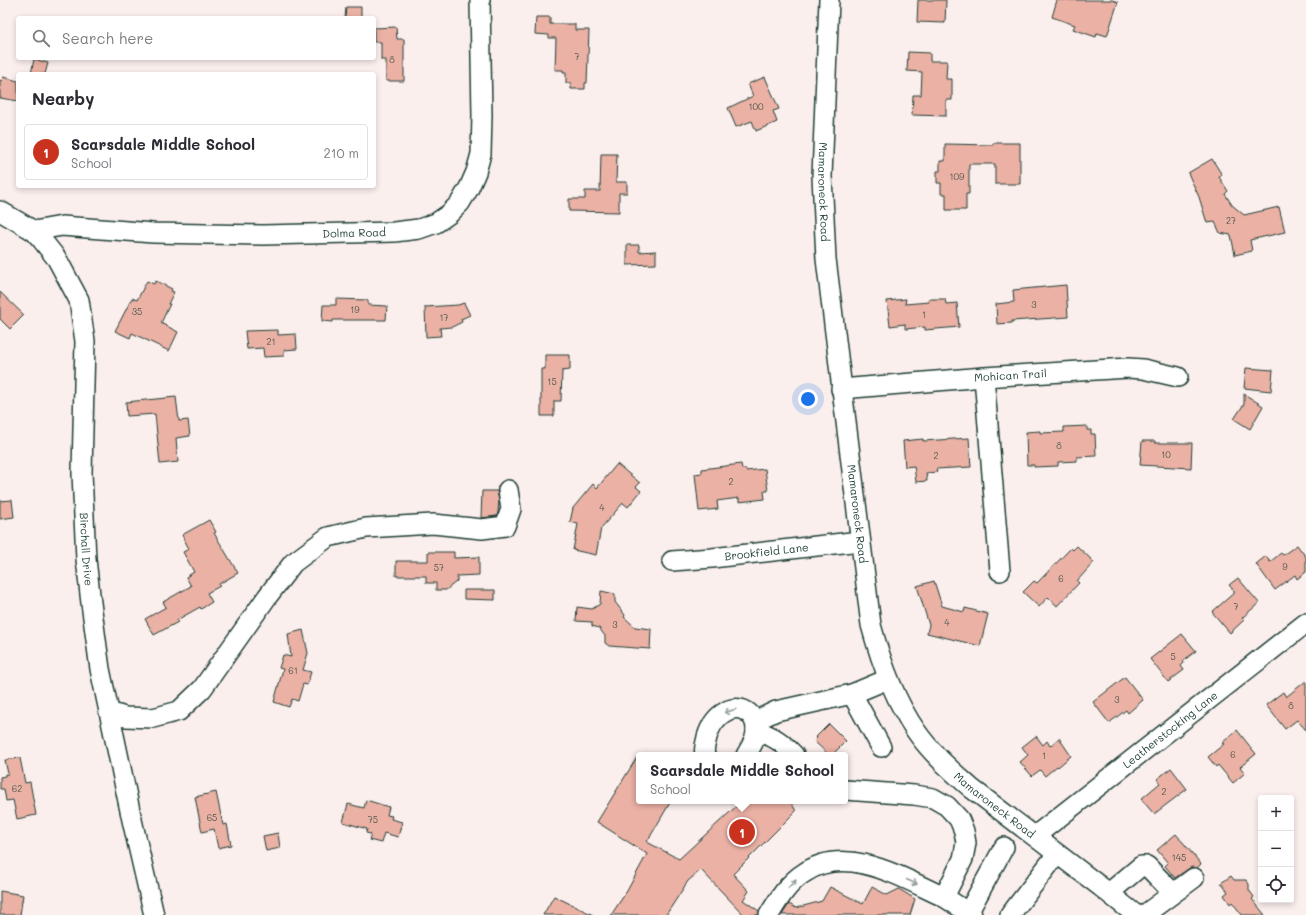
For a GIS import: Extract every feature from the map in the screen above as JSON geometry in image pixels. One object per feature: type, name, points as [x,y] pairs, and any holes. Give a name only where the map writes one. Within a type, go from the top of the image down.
[{"type":"street","name":"Dolma Road","points":[[34,231],[62,226],[153,233],[263,235],[394,232],[420,229],[436,223],[449,214],[460,203],[472,183],[481,154],[482,109],[480,0]]},
{"type":"street","name":"Mamaroneck Road","points":[[829,0],[822,176],[826,259],[871,625],[878,650],[892,688],[916,731],[951,770],[971,788],[1136,915]]},
{"type":"street","name":"Birchall Drive","points":[[0,211],[34,231],[42,240],[57,259],[79,300],[82,314],[85,364],[82,405],[82,474],[86,559],[91,603],[100,669],[154,915]]},
{"type":"street","name":"Mohican Trail","points":[[841,389],[984,377],[1128,368],[1143,369],[1178,377]]},
{"type":"street","points":[[984,377],[1000,571]]},
{"type":"street","points":[[109,712],[125,717],[153,718],[179,711],[202,689],[293,563],[328,537],[366,528],[433,524],[482,528],[505,526],[511,509],[508,490]]},
{"type":"street","name":"Brookfield Lane","points":[[672,561],[860,541]]},
{"type":"street","name":"Leatherstocking Lane","points":[[1035,836],[1306,623]]},
{"type":"street","points":[[748,752],[753,742],[756,725],[776,711],[852,694],[888,679]]},
{"type":"street","points":[[852,694],[881,747]]},
{"type":"street","points":[[704,752],[712,725],[726,711],[734,709],[744,709],[750,713],[756,725],[775,738],[791,752]]},
{"type":"street","points":[[848,790],[914,795],[933,798],[947,806],[959,819],[964,831],[966,843],[963,859],[944,897]]},
{"type":"street","points":[[769,915],[781,895],[802,874],[820,865],[832,862],[862,863],[882,868],[944,897],[970,914],[1004,847]]},
{"type":"street","points":[[1010,915],[1057,854]]},
{"type":"street","points":[[1109,893],[1141,866],[1147,866],[1173,893]]},
{"type":"street","points":[[1144,915],[1194,878]]},
{"type":"building","points":[[918,0],[946,0],[945,23],[917,22]]},
{"type":"building","points":[[1057,0],[1112,0],[1118,2],[1107,36],[1097,33],[1096,37],[1073,29],[1075,25],[1052,17]]},
{"type":"building","points":[[346,7],[361,7],[361,16],[345,16]]},
{"type":"building","points":[[536,17],[550,17],[550,24],[575,24],[575,30],[589,30],[587,83],[585,83],[585,89],[571,89],[571,83],[566,83],[566,72],[563,72],[563,70],[555,70],[556,38],[549,38],[549,35],[535,34]]},
{"type":"building","points":[[396,27],[397,39],[404,39],[404,81],[386,81],[386,60],[381,60],[381,42],[376,42],[376,28]]},
{"type":"building","points":[[908,52],[930,53],[930,61],[947,61],[946,79],[952,79],[952,100],[946,100],[946,116],[912,115],[913,95],[921,95],[922,72],[907,71]]},
{"type":"building","points":[[34,60],[48,63],[46,72],[31,72]]},
{"type":"building","points":[[3,77],[16,80],[16,101],[0,98],[0,80],[2,81]]},
{"type":"building","points":[[765,77],[779,109],[773,111],[777,122],[756,131],[752,121],[736,127],[728,108],[753,96],[748,84]]},
{"type":"building","points":[[993,143],[1020,143],[1020,184],[995,184],[995,164],[969,164],[969,194],[966,194],[966,210],[946,210],[946,194],[941,194],[941,183],[937,183],[937,171],[940,171],[940,161],[945,161],[945,144],[993,145]]},
{"type":"building","points":[[601,154],[617,154],[616,182],[627,182],[627,193],[619,193],[619,212],[569,211],[569,199],[585,199],[585,191],[600,191]]},
{"type":"building","points":[[1212,159],[1222,175],[1219,177],[1228,191],[1225,194],[1232,205],[1244,215],[1279,207],[1285,232],[1250,240],[1252,251],[1235,255],[1231,235],[1220,233],[1215,222],[1207,223],[1199,197],[1188,173]]},
{"type":"building","points":[[627,245],[639,245],[639,252],[656,251],[656,264],[627,265]]},
{"type":"building","points":[[147,281],[154,284],[156,281],[172,289],[171,291],[174,292],[161,323],[178,332],[169,351],[132,333],[130,338],[115,331],[132,298],[137,300]]},
{"type":"building","points":[[1066,285],[1068,317],[1012,321],[1012,323],[997,324],[996,304],[1014,302],[1013,290]]},
{"type":"building","points":[[0,292],[24,315],[10,329],[0,319]]},
{"type":"building","points":[[336,299],[368,300],[368,305],[387,306],[386,320],[322,321],[323,305],[336,305]]},
{"type":"building","points":[[906,299],[905,304],[929,302],[928,299],[945,299],[946,304],[957,303],[959,327],[925,330],[925,327],[905,329],[905,324],[890,326],[887,301]]},
{"type":"building","points":[[464,303],[470,315],[461,319],[462,322],[452,327],[440,328],[441,336],[426,337],[425,307],[458,305]]},
{"type":"building","points":[[278,330],[278,335],[296,334],[297,349],[284,350],[284,356],[264,357],[263,348],[247,349],[245,331]]},
{"type":"building","points":[[545,355],[570,355],[570,370],[562,371],[561,401],[554,401],[554,416],[541,416],[541,369],[545,369]]},
{"type":"building","points":[[1246,368],[1273,370],[1271,391],[1244,388]]},
{"type":"building","points":[[1244,394],[1263,406],[1250,429],[1234,419],[1244,404]]},
{"type":"building","points":[[176,397],[179,421],[188,420],[190,436],[176,438],[178,462],[160,464],[155,414],[127,416],[126,402]]},
{"type":"building","points":[[1087,426],[1087,430],[1091,430],[1091,434],[1095,434],[1096,456],[1077,457],[1077,461],[1058,462],[1058,466],[1034,467],[1034,465],[1027,465],[1026,432],[1064,432],[1064,427]]},
{"type":"building","points":[[969,438],[971,467],[936,469],[937,472],[926,473],[927,481],[916,482],[914,466],[905,467],[903,441]]},
{"type":"building","points":[[1142,441],[1155,441],[1155,443],[1192,443],[1191,468],[1140,465]]},
{"type":"building","points":[[617,464],[640,483],[636,487],[641,491],[628,507],[623,503],[601,528],[596,555],[573,550],[578,524],[570,522],[573,508],[593,484],[597,488]]},
{"type":"building","points":[[741,464],[742,469],[746,469],[746,471],[765,469],[768,491],[764,491],[765,499],[739,502],[739,498],[717,501],[718,509],[699,511],[695,474],[702,473],[702,469]]},
{"type":"building","points":[[482,491],[497,491],[499,501],[497,516],[481,518]]},
{"type":"building","points":[[12,500],[14,517],[0,519],[0,501]]},
{"type":"building","points":[[209,520],[216,532],[214,533],[238,573],[207,593],[212,602],[177,620],[178,622],[154,635],[145,619],[166,607],[163,602],[191,586],[186,577],[194,572],[183,552],[189,549],[182,535]]},
{"type":"building","points":[[1297,545],[1306,557],[1306,572],[1297,579],[1295,575],[1275,590],[1256,564],[1266,556],[1270,562],[1281,553],[1283,555]]},
{"type":"building","points":[[1077,546],[1094,562],[1077,581],[1079,583],[1057,606],[1048,597],[1039,607],[1023,592],[1034,581],[1037,583],[1071,548],[1073,550]]},
{"type":"building","points":[[428,552],[454,552],[454,558],[479,557],[479,575],[457,576],[457,581],[446,590],[436,590],[436,583],[426,583],[426,576],[396,576],[396,561],[428,561]]},
{"type":"building","points":[[1238,578],[1259,603],[1242,618],[1244,620],[1230,633],[1212,612],[1235,592],[1229,585]]},
{"type":"building","points":[[934,581],[942,606],[964,612],[965,608],[988,614],[980,646],[927,633],[929,625],[917,586]]},
{"type":"building","points":[[464,590],[495,590],[495,600],[464,599]]},
{"type":"building","points":[[601,591],[615,594],[615,602],[625,615],[624,617],[635,627],[651,629],[650,649],[609,646],[605,643],[605,636],[599,628],[592,626],[592,622],[576,621],[577,607],[592,609],[600,604]]},
{"type":"building","points":[[303,630],[308,653],[303,670],[311,672],[307,685],[303,684],[298,701],[292,699],[289,707],[274,702],[283,669],[279,668],[283,655],[291,657],[288,634]]},
{"type":"building","points":[[1182,634],[1196,651],[1183,661],[1184,663],[1181,666],[1184,670],[1168,682],[1150,659]]},
{"type":"building","points":[[1125,677],[1143,700],[1128,713],[1126,710],[1109,723],[1093,702]]},
{"type":"building","points":[[1306,681],[1306,730],[1297,720],[1285,729],[1266,705],[1283,692],[1286,697]]},
{"type":"building","points":[[829,724],[846,741],[835,752],[826,752],[814,741],[817,738],[816,737]]},
{"type":"building","points":[[1237,730],[1256,754],[1240,767],[1245,773],[1233,783],[1218,765],[1216,767],[1208,757],[1224,744],[1222,743]]},
{"type":"building","points":[[1036,736],[1043,745],[1047,741],[1050,746],[1059,738],[1071,756],[1045,776],[1040,770],[1032,776],[1020,762],[1028,755],[1022,747]]},
{"type":"building","points":[[20,758],[25,783],[30,782],[36,815],[17,819],[13,800],[6,801],[4,789],[0,789],[0,777],[8,774],[5,760]]},
{"type":"building","points":[[636,759],[636,804],[669,804],[647,842],[679,859],[739,804],[792,804],[796,811],[733,874],[749,891],[743,900],[759,911],[758,915],[744,915],[701,870],[688,881],[666,915],[611,915],[627,891],[647,854],[597,822]]},
{"type":"building","points":[[1171,768],[1187,789],[1154,814],[1141,799],[1160,783],[1157,779]]},
{"type":"building","points":[[216,792],[223,825],[227,824],[231,845],[218,848],[214,829],[202,832],[195,797]]},
{"type":"building","points":[[366,800],[389,807],[387,815],[392,816],[391,819],[402,822],[398,837],[384,833],[381,843],[369,840],[371,834],[366,833],[367,829],[343,822],[348,804],[364,808]]},
{"type":"building","points":[[278,833],[280,848],[266,851],[263,836]]},
{"type":"building","points":[[1176,834],[1201,864],[1197,868],[1192,867],[1188,869],[1175,878],[1165,866],[1168,863],[1157,850]]},
{"type":"building","points":[[1231,876],[1234,880],[1246,880],[1249,884],[1249,890],[1254,897],[1252,899],[1265,915],[1242,915],[1232,902],[1230,904],[1224,895],[1228,892],[1221,883]]},
{"type":"building","points":[[830,887],[863,904],[872,887],[887,895],[899,889],[915,899],[910,915],[782,915],[789,904],[796,908],[822,901]]},
{"type":"building","points":[[0,891],[23,895],[20,915],[0,915]]},
{"type":"building","points":[[554,896],[593,915],[543,915]]},
{"type":"place","name":"Scarsdale Middle School","points":[[742,832]]}]
